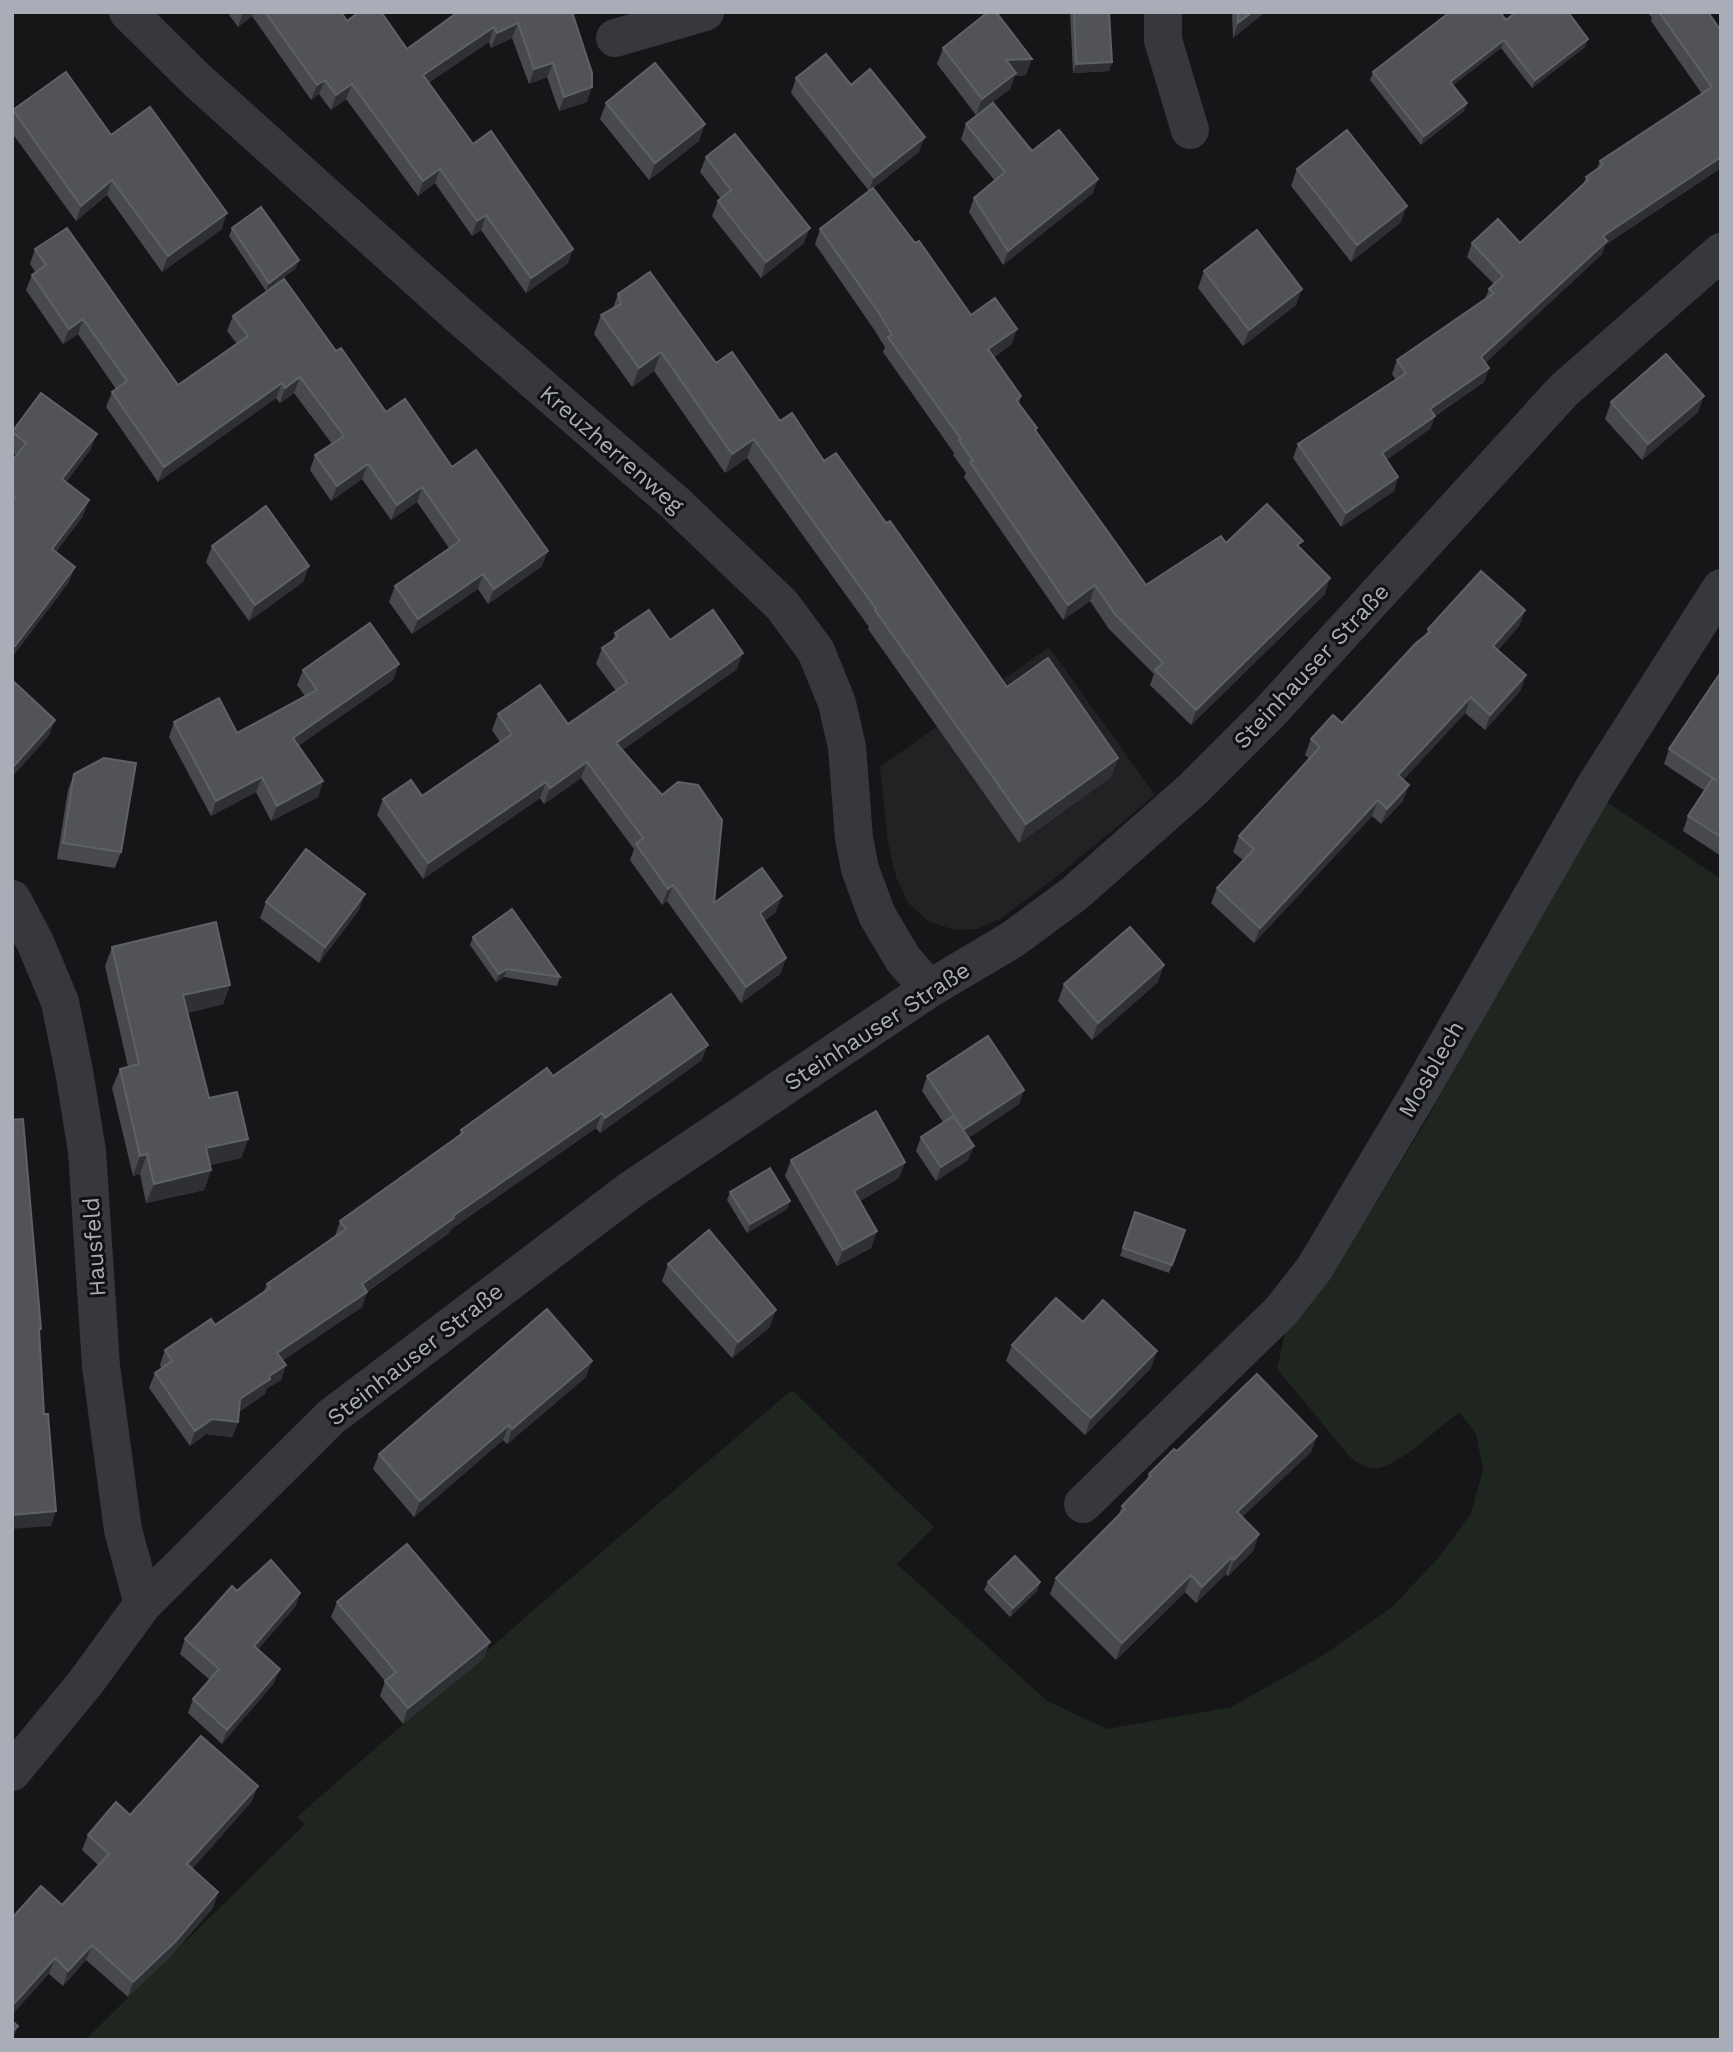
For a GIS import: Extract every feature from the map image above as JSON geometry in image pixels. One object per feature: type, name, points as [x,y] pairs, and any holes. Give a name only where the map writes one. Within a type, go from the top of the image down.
[{"type":"street","name":"Kreuzherrenweg","points":[[128,12],[198,82],[455,312],[675,503],[782,605],[816,651],[837,702],[847,747],[854,838],[860,869],[877,915],[903,959],[929,989]]},
{"type":"street","points":[[615,38],[705,12]]},
{"type":"street","points":[[1163,12],[1163,40],[1190,130]]},
{"type":"street","name":"Steinhauser Straße","points":[[12,1772],[86,1682],[143,1604],[331,1417],[632,1189],[929,989],[1013,939],[1074,894],[1193,789],[1342,636],[1564,390],[1721,252]]},
{"type":"street","name":"Mosblech","points":[[1083,1504],[1281,1311],[1314,1269],[1419,1093],[1595,786],[1721,588]]},
{"type":"street","name":"Hausfeld","points":[[12,899],[35,942],[60,1002],[74,1071],[87,1151],[105,1393],[123,1530],[143,1604]]},
{"type":"shaded area","points":[[1049,647],[1155,795],[1054,879],[1000,919],[977,929],[954,930],[928,921],[908,903],[896,877],[888,843],[880,767]]},
{"type":"shaded area","points":[[1604,800],[1721,879],[1721,2040],[85,2040],[305,1824],[297,1817],[537,1607],[792,1390],[934,1527],[897,1564],[1047,1701],[1107,1729],[1231,1707],[1322,1656],[1392,1607],[1440,1556],[1471,1513],[1483,1470],[1476,1434],[1459,1412],[1396,1461],[1377,1468],[1360,1464],[1351,1458],[1277,1369],[1286,1328],[1356,1235],[1426,1121]]},
{"type":"building","points":[[265,12],[341,12],[347,21],[359,12],[381,12],[407,49],[458,12],[572,12],[592,73],[592,87],[564,97],[553,63],[534,69],[518,23],[497,33],[494,27],[423,75],[473,144],[491,131],[573,249],[531,278],[486,215],[477,221],[440,169],[423,181],[352,84],[336,95],[325,80],[317,85]]},
{"type":"building","points":[[988,12],[996,12],[1032,59],[1006,60],[1016,73],[982,99],[943,48]]},
{"type":"building","points":[[1074,12],[1109,12],[1112,62],[1076,64]]},
{"type":"building","points":[[1238,12],[1252,12],[1238,23]]},
{"type":"building","points":[[1450,12],[1500,12],[1506,20],[1516,12],[1568,12],[1588,39],[1535,80],[1504,40],[1450,82],[1467,103],[1424,136],[1373,72]]},
{"type":"building","points":[[1659,12],[1708,12],[1721,31],[1721,157],[1603,236],[1607,241],[1481,357],[1489,368],[1430,409],[1435,416],[1382,453],[1398,477],[1346,513],[1298,444],[1406,373],[1397,360],[1494,293],[1489,289],[1503,276],[1472,243],[1498,219],[1520,243],[1588,180],[1586,177],[1603,165],[1600,161],[1712,87]]},
{"type":"building","points":[[826,54],[851,85],[870,69],[925,137],[874,177],[796,78]]},
{"type":"building","points":[[655,63],[705,124],[655,163],[606,103]]},
{"type":"building","points":[[66,72],[111,135],[150,107],[227,213],[168,256],[112,180],[81,206],[13,110]]},
{"type":"building","points":[[993,103],[1032,151],[1059,130],[1098,179],[1008,251],[974,198],[1005,172],[966,124]]},
{"type":"building","points":[[1347,130],[1407,206],[1357,245],[1297,169]]},
{"type":"building","points":[[735,134],[810,228],[766,262],[718,201],[731,190],[706,157]]},
{"type":"building","points":[[873,188],[915,243],[919,241],[971,315],[995,298],[1017,329],[988,349],[1021,396],[1016,400],[1037,428],[1035,430],[1146,585],[1221,536],[1226,543],[1267,504],[1303,541],[1297,545],[1330,578],[1196,710],[1155,670],[1163,663],[1115,614],[1095,585],[1068,605],[970,462],[973,461],[959,440],[961,439],[888,337],[892,335],[879,313],[820,229]]},
{"type":"building","points":[[261,207],[299,260],[269,283],[232,228]]},
{"type":"building","points":[[67,228],[178,385],[248,336],[233,316],[284,279],[336,351],[341,348],[386,412],[405,399],[452,467],[476,450],[548,551],[494,589],[483,574],[418,619],[395,586],[460,541],[422,487],[397,505],[368,464],[337,486],[315,455],[344,436],[300,377],[285,388],[282,383],[164,467],[112,392],[127,381],[83,319],[69,329],[32,275],[46,265],[35,249]]},
{"type":"building","points":[[1257,230],[1302,289],[1249,330],[1204,271]]},
{"type":"building","points":[[650,272],[716,363],[732,352],[780,421],[792,413],[824,461],[836,453],[886,523],[890,521],[1007,687],[1048,658],[1118,758],[1026,824],[754,439],[732,454],[661,352],[639,368],[601,315],[621,304],[618,294]]},
{"type":"building","points":[[1666,354],[1704,396],[1648,444],[1611,402]]},
{"type":"building","points":[[41,393],[97,434],[62,479],[89,500],[52,549],[75,567],[15,646],[12,644],[12,502],[16,497],[12,494],[12,461],[26,443],[12,432]]},
{"type":"building","points":[[266,506],[309,566],[255,605],[212,546]]},
{"type":"building","points":[[1481,571],[1525,610],[1493,646],[1526,675],[1490,715],[1471,697],[1398,775],[1409,785],[1387,809],[1378,800],[1260,928],[1217,888],[1254,849],[1239,836],[1320,747],[1311,739],[1333,715],[1342,723],[1416,643],[1430,632],[1428,629]]},
{"type":"building","points":[[649,610],[670,640],[713,610],[743,653],[616,743],[662,795],[678,782],[698,785],[722,820],[714,903],[762,868],[782,896],[760,913],[786,958],[746,987],[673,885],[668,889],[636,844],[643,838],[587,762],[550,788],[546,782],[428,863],[383,799],[411,780],[422,796],[512,734],[498,714],[540,685],[568,724],[627,683],[602,648],[618,637],[615,633]]},
{"type":"building","points":[[370,623],[399,664],[293,738],[323,781],[277,806],[262,777],[216,801],[174,722],[219,698],[237,733],[317,690],[303,670]]},
{"type":"building","points":[[1721,672],[1721,837],[1688,816],[1713,778],[1669,749]]},
{"type":"building","points":[[12,680],[55,720],[12,768]]},
{"type":"building","points":[[104,758],[136,763],[121,852],[63,843],[74,774]]},
{"type":"building","points":[[306,849],[365,894],[325,947],[266,902]]},
{"type":"building","points":[[512,909],[560,977],[507,969],[499,974],[473,937]]},
{"type":"building","points":[[216,922],[230,985],[183,995],[209,1098],[237,1092],[248,1139],[206,1148],[211,1170],[154,1184],[147,1154],[140,1156],[120,1069],[139,1064],[112,947]]},
{"type":"building","points":[[1130,927],[1164,965],[1098,1023],[1064,984]]},
{"type":"building","points":[[671,994],[708,1045],[605,1118],[602,1113],[453,1216],[454,1218],[362,1284],[367,1292],[277,1353],[286,1365],[240,1399],[238,1422],[212,1419],[195,1431],[155,1373],[172,1361],[165,1350],[211,1319],[215,1325],[270,1288],[267,1284],[346,1229],[340,1221],[463,1133],[461,1130],[547,1068],[553,1076]]},
{"type":"building","points":[[988,1036],[1024,1090],[963,1130],[974,1146],[941,1167],[921,1137],[953,1116],[963,1129],[927,1076]]},
{"type":"building","points":[[876,1111],[905,1162],[854,1191],[877,1231],[843,1250],[791,1160]]},
{"type":"building","points":[[23,1119],[41,1329],[44,1414],[48,1414],[56,1511],[12,1515],[12,1120]]},
{"type":"building","points":[[770,1168],[790,1201],[750,1224],[730,1192]]},
{"type":"building","points":[[1135,1212],[1185,1230],[1172,1265],[1123,1248]]},
{"type":"building","points":[[709,1230],[776,1310],[738,1342],[668,1264]]},
{"type":"building","points":[[1056,1298],[1083,1322],[1103,1300],[1157,1351],[1091,1418],[1012,1345]]},
{"type":"building","points":[[547,1309],[592,1361],[512,1429],[509,1425],[420,1501],[379,1454]]},
{"type":"building","points":[[1257,1374],[1317,1436],[1237,1512],[1259,1534],[1202,1587],[1191,1575],[1122,1643],[1056,1578],[1125,1509],[1122,1506],[1151,1476],[1149,1474],[1174,1449],[1177,1451]]},
{"type":"building","points":[[407,1544],[490,1642],[408,1708],[385,1681],[396,1672],[337,1602]]},
{"type":"building","points":[[1015,1556],[1040,1582],[1013,1608],[988,1582]]},
{"type":"building","points":[[271,1560],[300,1593],[254,1646],[280,1669],[227,1730],[193,1699],[219,1669],[185,1639],[232,1586],[237,1591]]},
{"type":"building","points":[[201,1736],[258,1786],[187,1864],[218,1892],[175,1942],[133,1982],[92,1945],[68,1971],[55,1958],[12,2006],[12,1918],[41,1886],[62,1905],[109,1854],[88,1835],[116,1802],[130,1815]]},
{"type":"building","points":[[12,2021],[18,2026],[12,2032]]}]
